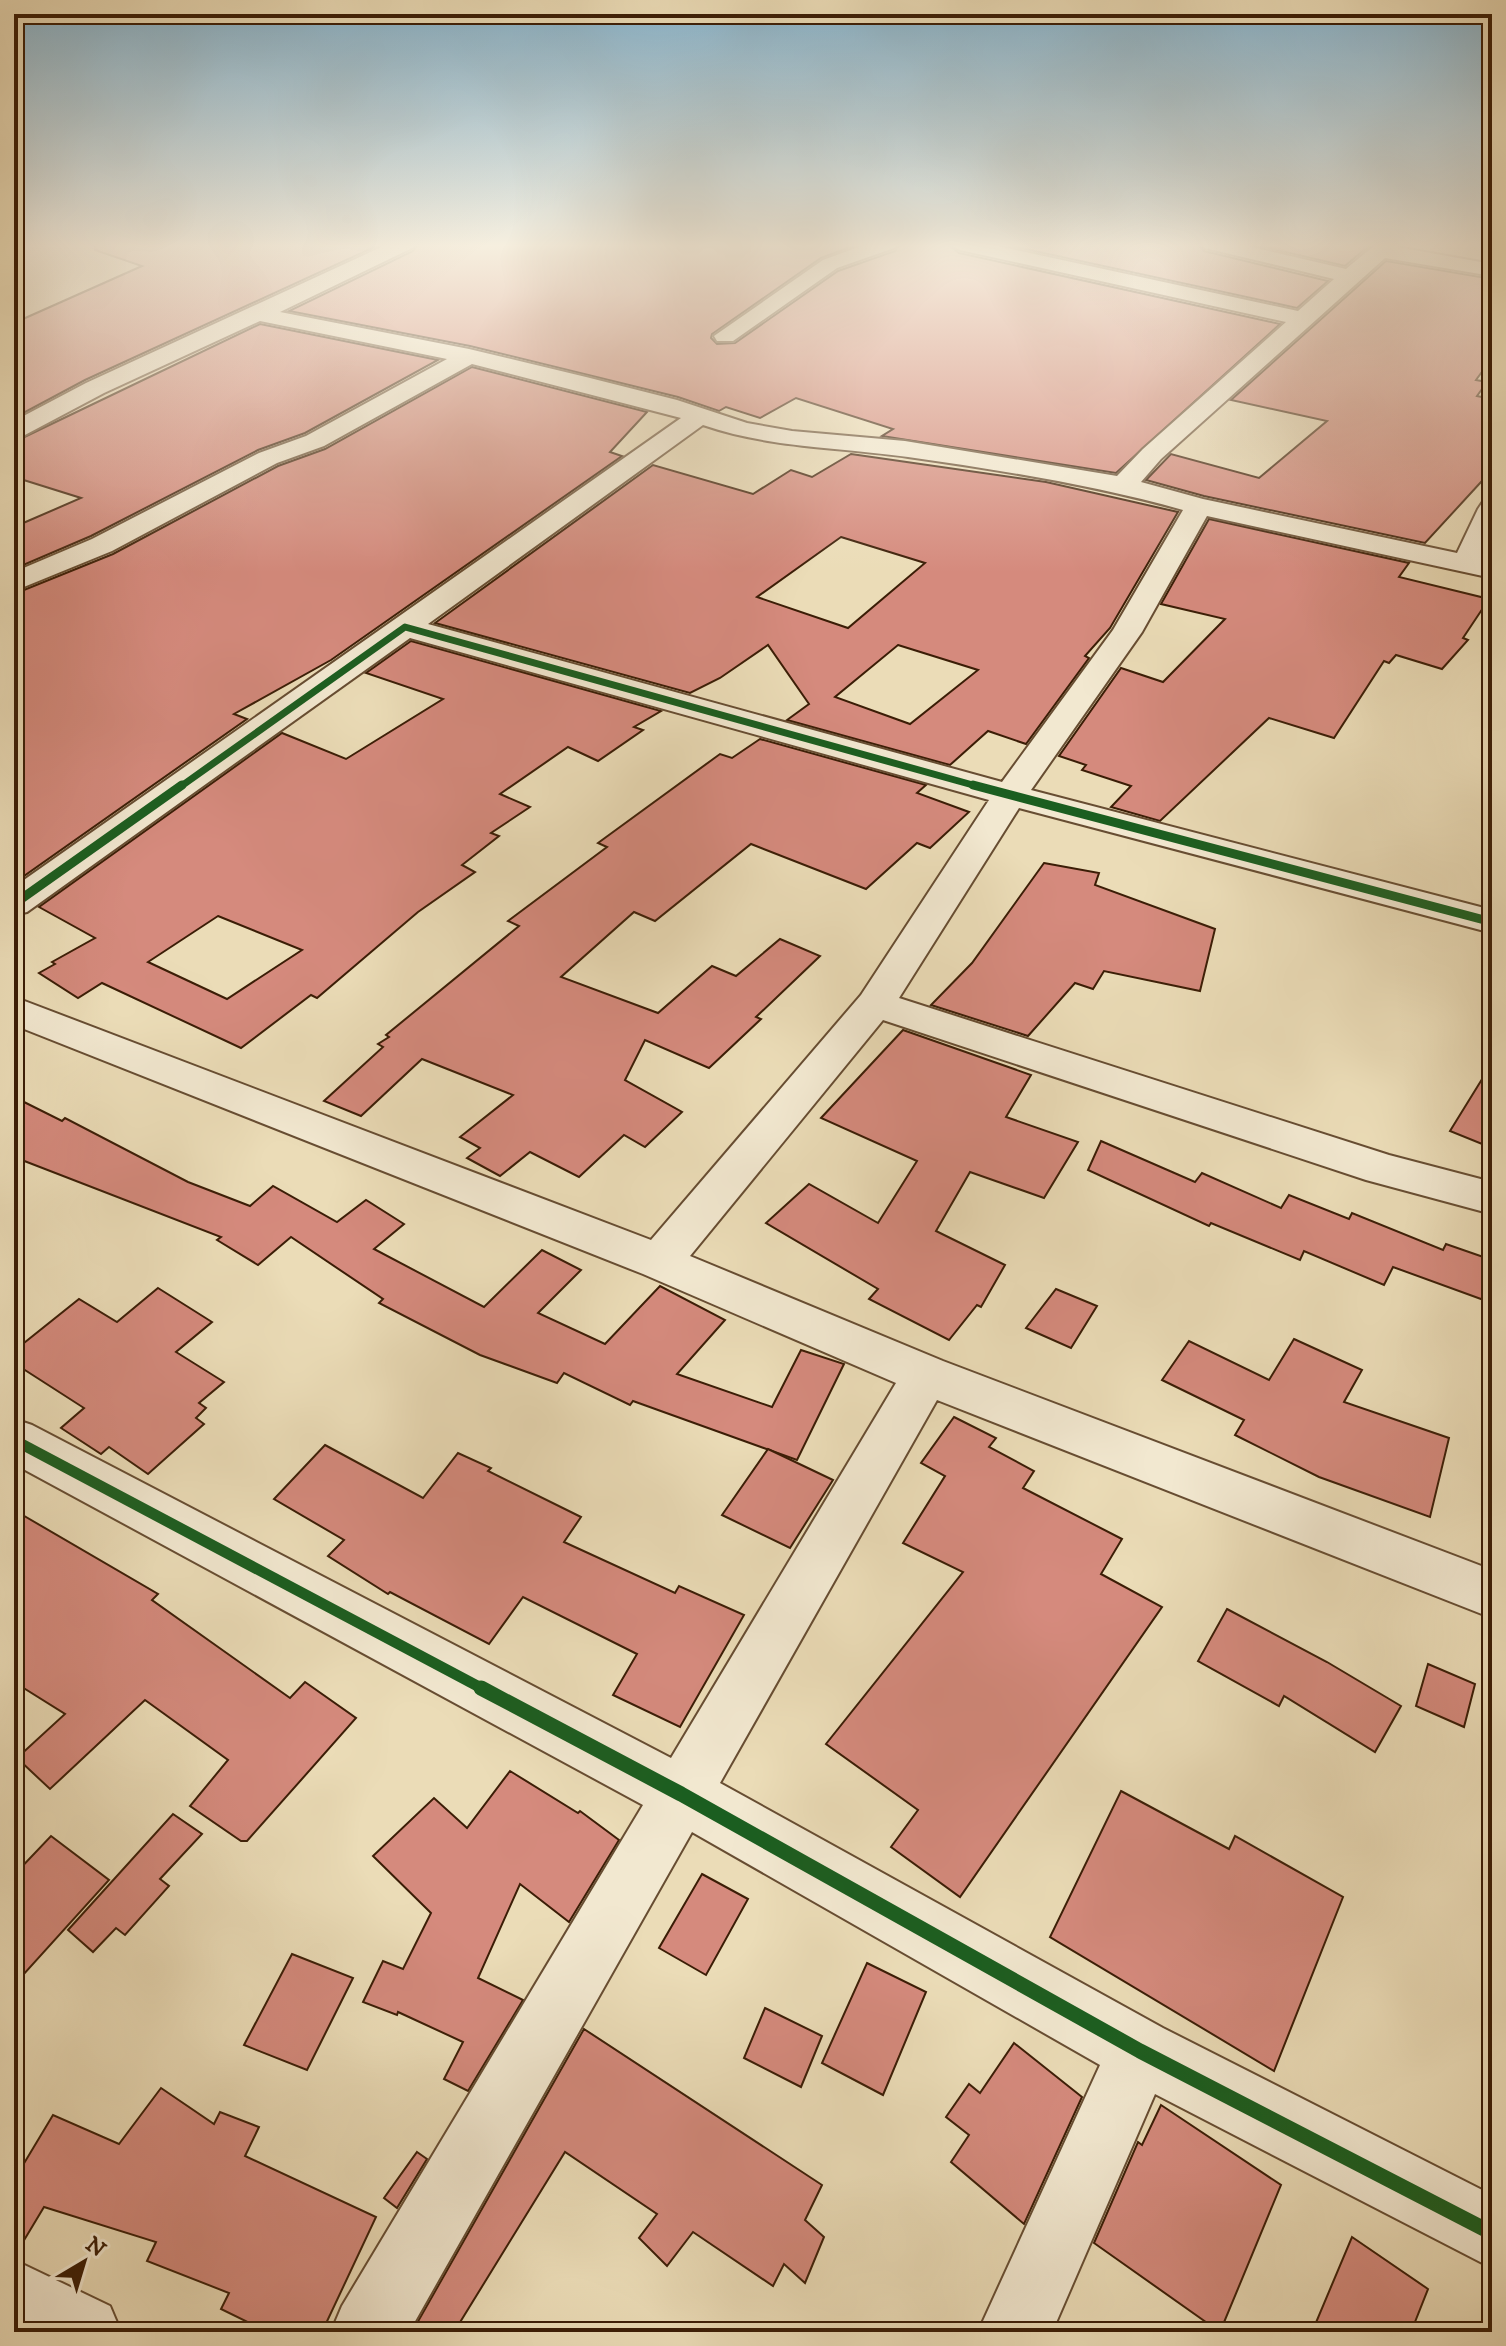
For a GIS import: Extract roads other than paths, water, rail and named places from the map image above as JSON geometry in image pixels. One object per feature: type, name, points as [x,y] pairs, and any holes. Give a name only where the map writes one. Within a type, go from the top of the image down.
[{"type":"street","points":[[14,431],[95,388],[171,353]]},
{"type":"street","points":[[456,353],[668,405],[742,430],[792,439],[905,449],[1123,485],[1199,506],[1479,566],[1492,509]]},
{"type":"street","points":[[1123,485],[1152,454],[1266,353]]},
{"type":"street","points":[[14,582],[102,545],[268,458],[315,441],[469,356]]},
{"type":"street","points":[[14,904],[700,416]]},
{"type":"street","points":[[659,1262],[875,1004],[1010,795],[1127,632],[1199,506]]},
{"type":"street","points":[[405,627],[1010,795],[1492,922]]},
{"type":"street","points":[[875,1004],[1382,1169],[1492,1198]]},
{"type":"street","points":[[14,1010],[659,1262],[926,1375],[1492,1594]]},
{"type":"street","points":[[368,2332],[926,1375]]},
{"type":"street","points":[[14,1440],[681,1794],[1140,2051],[1492,2233]]},
{"type":"street","points":[[1015,2332],[1140,2051]]},
{"type":"street","points":[[14,2296],[84,2332]]}]
